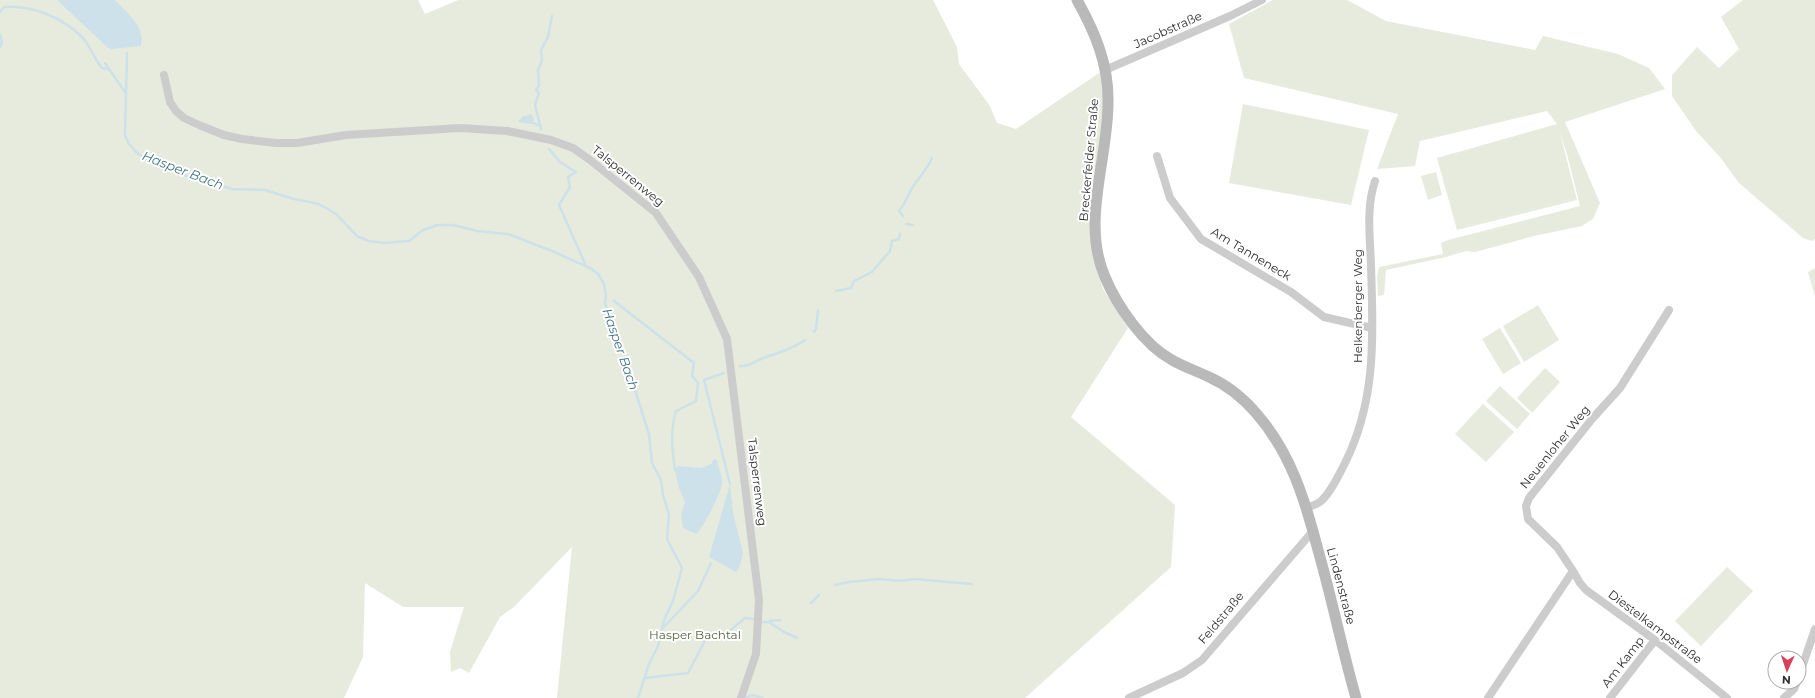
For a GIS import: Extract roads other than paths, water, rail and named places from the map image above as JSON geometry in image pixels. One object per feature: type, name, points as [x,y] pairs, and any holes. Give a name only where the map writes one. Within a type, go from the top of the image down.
[{"type":"main road","name":"Breckerfelder Straße","points":[[1077,0],[1097,41],[1105,70],[1108,89],[1108,108],[1095,220],[1100,265],[1108,284],[1131,320],[1159,352],[1172,361],[1226,386],[1249,405],[1275,437],[1298,482]]},
{"type":"main road","name":"Lindenstraße","points":[[1298,482],[1313,531],[1356,698]]},
{"type":"street","name":"Jacobstraße","points":[[1105,70],[1230,16],[1262,0]]},
{"type":"street","name":"Talsperrenweg","points":[[164,75],[170,102],[176,111],[184,118],[224,135],[242,139],[260,142],[291,143],[346,135],[460,128],[507,132],[551,140],[573,148],[656,213],[700,277],[727,339],[759,600],[756,654],[741,698]]},
{"type":"street","name":"Am Tanneneck","points":[[1158,156],[1170,198],[1201,239],[1291,292],[1324,317],[1372,328]]},
{"type":"street","name":"Helkenberger Weg","points":[[1306,508],[1320,502],[1336,481],[1357,438],[1365,410],[1368,392],[1372,328],[1370,230],[1371,193],[1375,181]]},
{"type":"street","name":"Neuenloher Weg","points":[[1573,571],[1557,547],[1528,519],[1526,510],[1527,502],[1549,471],[1620,388],[1669,310]]},
{"type":"street","name":"Feldstraße","points":[[1129,698],[1183,673],[1202,660],[1313,531]]},
{"type":"street","name":"Diestelkampstraße","points":[[1573,571],[1586,590],[1656,640],[1727,698]]},
{"type":"street","points":[[1488,698],[1573,571]]},
{"type":"street","points":[[1807,652],[1815,629]]},
{"type":"street","name":"Am Kamp","points":[[1610,698],[1656,640]]},
{"type":"street","points":[[1784,698],[1793,690]]},
{"type":"water","points":[[57,0],[115,0],[130,15],[138,26],[142,39],[141,46],[111,49],[107,47]]},
{"type":"water","points":[[531,114],[534,119],[532,124],[518,122],[522,117]]},
{"type":"water","points":[[714,459],[717,460],[722,478],[721,489],[703,525],[696,534],[683,528],[681,514],[685,502],[679,488],[675,470],[678,466],[702,468],[711,464]]},
{"type":"water","points":[[730,484],[733,513],[743,553],[740,566],[736,572],[709,557]]},
{"type":"waterway","points":[[0,12],[4,7],[25,8],[36,10],[56,18],[82,37],[102,68],[109,69]]},
{"type":"waterway","points":[[541,129],[535,105],[539,93],[536,90],[539,86],[538,70],[542,61],[541,50],[548,37],[552,16]]},
{"type":"waterway","points":[[0,34],[2,43],[0,47]]},
{"type":"waterway","name":"Hasper Bach","points":[[127,53],[125,135],[129,144],[136,152],[146,159],[187,176],[232,189],[265,190],[294,199],[319,204],[336,214],[357,236],[369,241],[384,243],[409,241],[423,230],[438,225],[453,225],[477,231],[508,234],[552,251],[590,268],[598,274],[604,284],[606,295],[605,304],[614,324],[649,434],[652,463],[661,480],[663,495],[669,515],[667,539],[682,568],[673,601],[664,620],[658,646],[649,664],[638,698]]},
{"type":"waterway","points":[[105,63],[125,92]]},
{"type":"waterway","points":[[532,122],[540,126]]},
{"type":"waterway","points":[[549,149],[560,162],[576,172],[568,177],[570,187],[559,205],[586,266]]},
{"type":"waterway","points":[[903,216],[899,211],[932,158]]},
{"type":"waterway","points":[[906,224],[913,225]]},
{"type":"waterway","points":[[836,291],[851,288],[854,281],[872,272],[890,251],[892,241],[899,239],[900,234]]},
{"type":"waterway","points":[[614,301],[694,363],[692,376],[698,383],[696,401],[676,411],[674,418],[672,440],[675,470]]},
{"type":"waterway","points":[[814,332],[816,329],[818,310]]},
{"type":"waterway","points":[[740,366],[748,365],[789,349],[805,340]]},
{"type":"waterway","points":[[724,373],[704,380],[730,484]]},
{"type":"waterway","points":[[662,629],[698,591],[711,563]]},
{"type":"waterway","points":[[835,585],[879,579],[900,581],[914,579],[972,584]]},
{"type":"waterway","points":[[811,603],[819,595]]},
{"type":"waterway","points":[[645,678],[688,673],[709,633],[728,632],[745,618],[754,619]]},
{"type":"waterway","points":[[770,621],[780,620]]},
{"type":"waterway","points":[[763,622],[769,622],[784,632],[797,638]]},
{"type":"waterway","points":[[745,698],[752,695],[763,698]]},
{"type":"park label","name":"Hasper Bachtal","points":[[695,635]]}]
